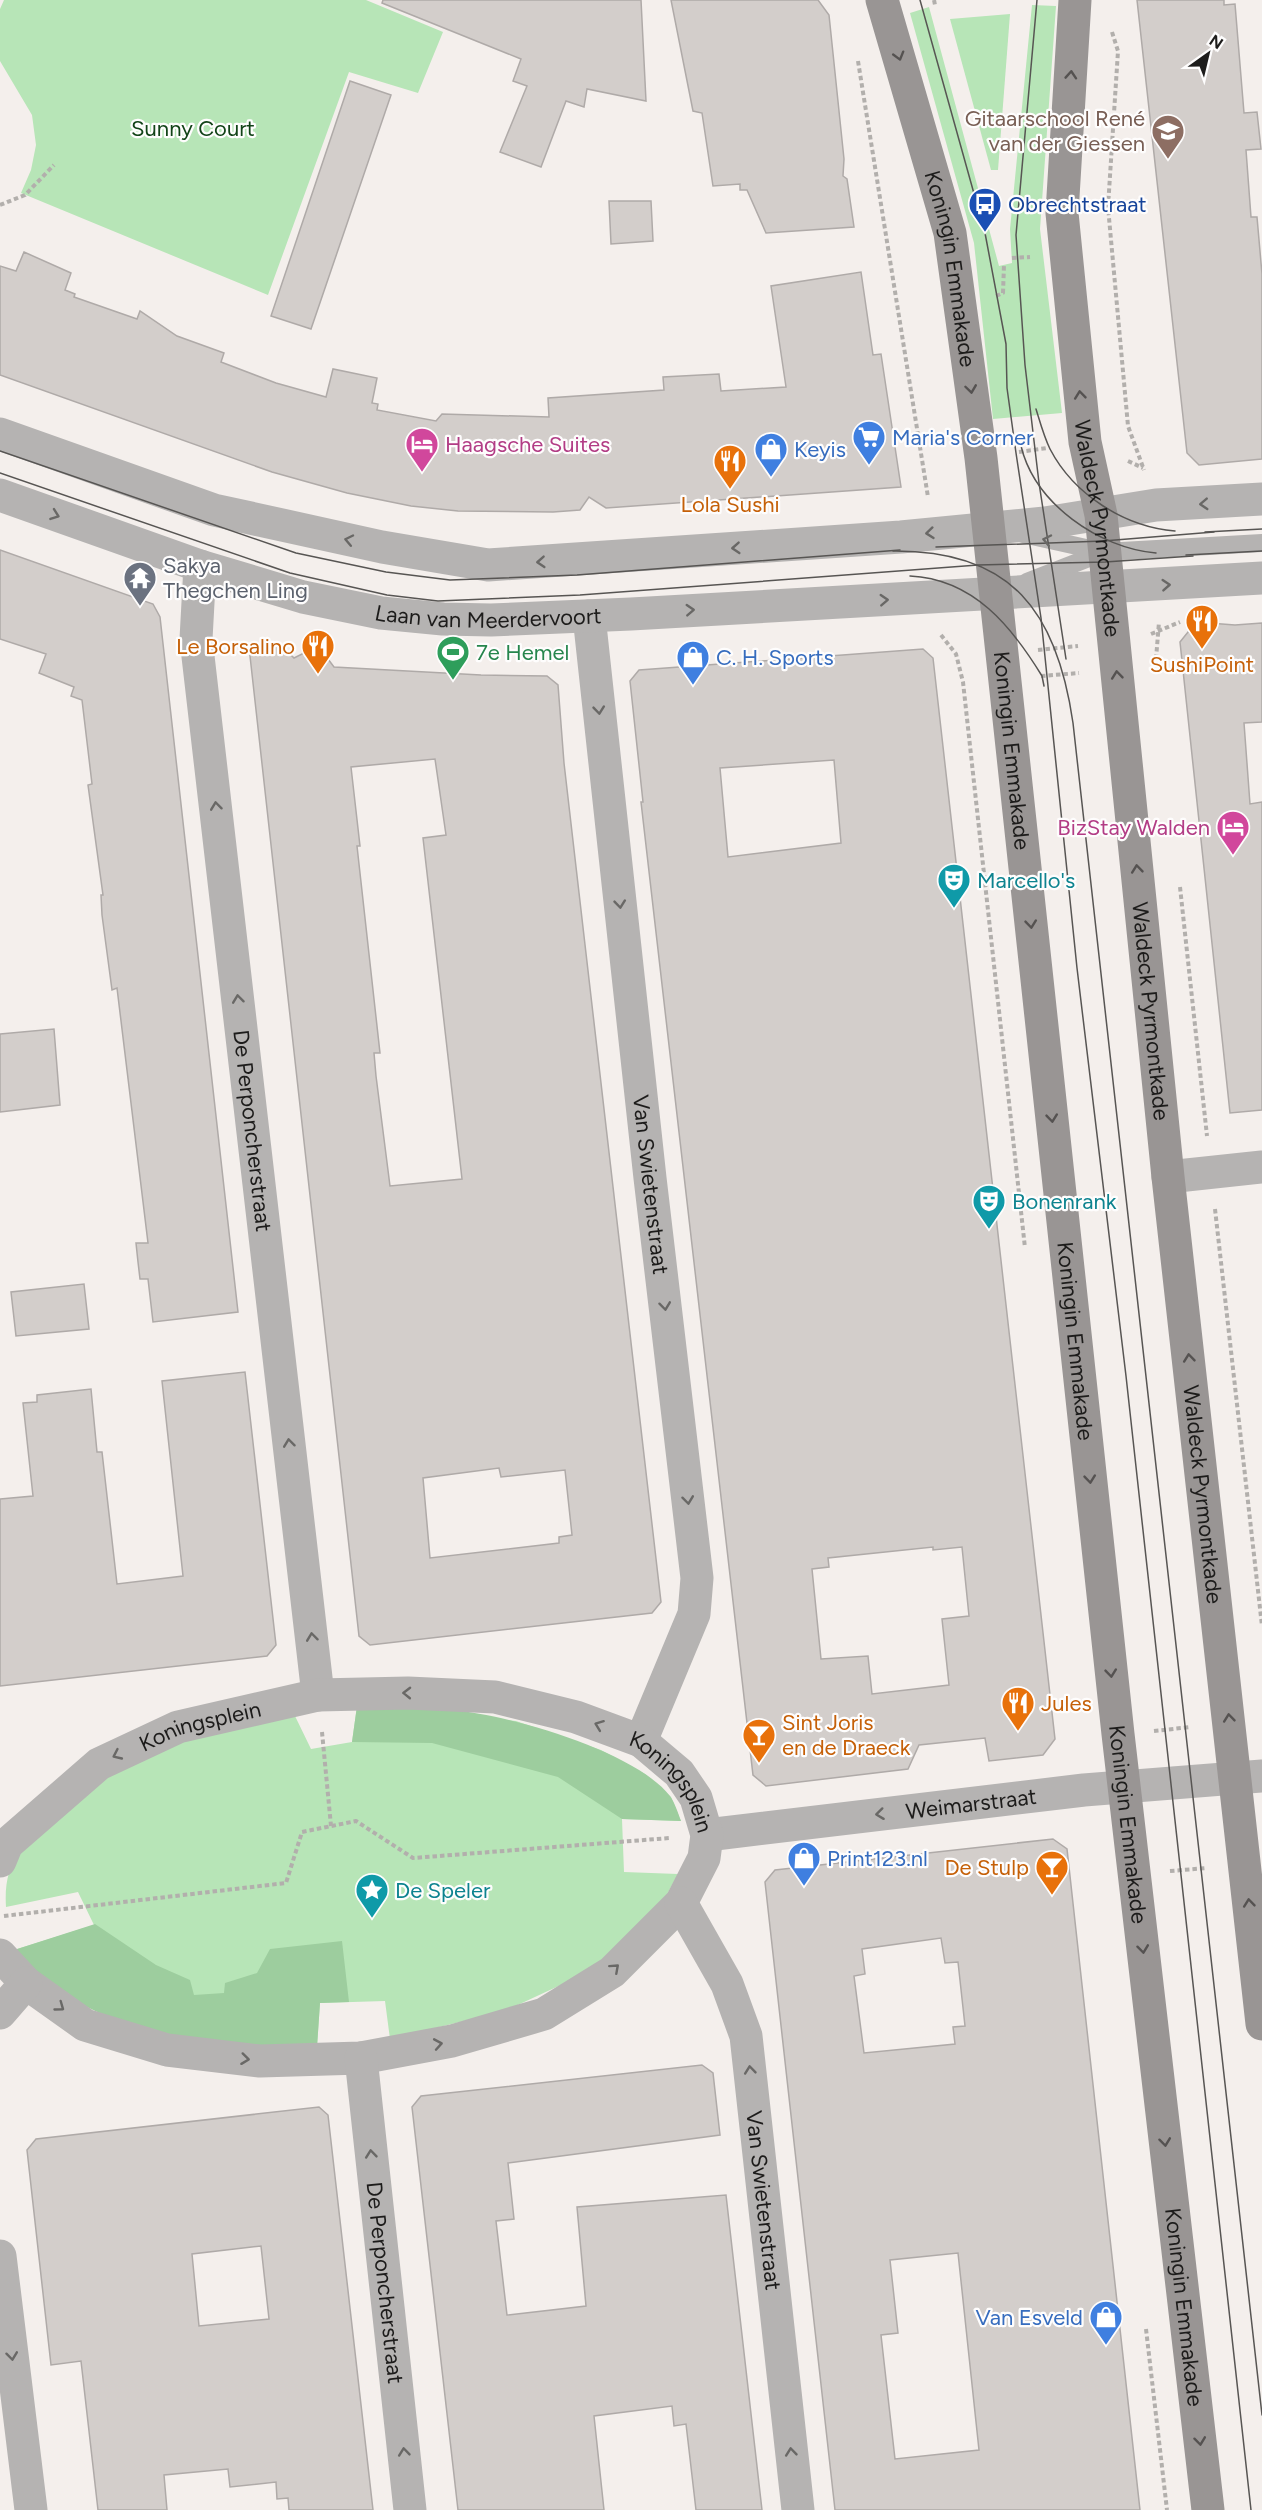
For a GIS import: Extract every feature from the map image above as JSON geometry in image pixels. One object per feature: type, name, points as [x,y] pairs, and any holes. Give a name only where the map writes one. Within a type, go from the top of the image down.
[{"type":"main road","name":"Koningin Emmakade","points":[[882,0],[950,233],[996,594],[1118,1734],[1208,2510]]},
{"type":"main road","name":"Waldeck Pyrmontkade","points":[[1075,0],[1062,213],[1085,442],[1101,515],[1168,1178],[1229,1722],[1249,1776],[1245,1865],[1262,2024]]},
{"type":"street","name":"Laan van Meerdervoort","points":[[0,434],[214,510],[382,548],[488,565],[901,537],[1101,515],[1156,505],[1262,499]]},
{"type":"street","name":"Laan van Meerdervoort","points":[[0,495],[200,566],[303,597],[381,613],[491,620],[1262,578]]},
{"type":"street","name":"De Perponcherstraat","points":[[200,566],[196,639],[318,1695]]},
{"type":"street","name":"Van Swietenstraat","points":[[590,616],[648,1166],[698,1578],[694,1614],[640,1741]]},
{"type":"street","points":[[1168,1178],[1262,1167]]},
{"type":"street","name":"Koningsplein","points":[[0,1955],[26,1983],[85,2025],[167,2049],[260,2061],[361,2058],[452,2041],[544,2014],[612,1972],[681,1903],[704,1858],[707,1835],[696,1798],[679,1773],[640,1741],[576,1717],[495,1697],[408,1693],[318,1695],[178,1727],[99,1764],[2,1848]]},
{"type":"street","name":"Weimarstraat","points":[[707,1835],[1124,1786],[1249,1776]]},
{"type":"street","name":"Van Swietenstraat","points":[[681,1903],[727,1984],[746,2036],[798,2510]]},
{"type":"street","points":[[0,2013],[26,1983]]},
{"type":"street","name":"De Perponcherstraat","points":[[361,2058],[410,2510]]},
{"type":"street","points":[[0,2256],[30,2510]]},
{"type":"lane","name":"Laan van Meerdervoort","points":[[988,527],[1104,552],[1262,543]]},
{"type":"lane","name":"Laan van Meerdervoort","points":[[996,594],[1104,552]]},
{"type":"path","name":"Waldeck Pyrmontkade","points":[[1110,24],[1118,51],[1108,207],[1128,426],[1144,468]]},
{"type":"path","points":[[857,55],[929,500],[917,501]]},
{"type":"path","points":[[0,205],[25,195],[54,165]]},
{"type":"path","points":[[936,629],[956,654],[1003,666],[1116,656]]},
{"type":"path","name":"Waldeck Pyrmontkade","points":[[1159,632],[1155,666],[1116,656],[1159,632]]},
{"type":"path","points":[[963,682],[1003,666],[1116,656]]},
{"type":"path","name":"Waldeck Pyrmontkade","points":[[1179,878],[1262,1626]]},
{"type":"path","points":[[318,1695],[331,1826]]},
{"type":"path","points":[[1118,1734],[1229,1722]]},
{"type":"path","points":[[0,1916],[286,1883],[302,1832],[356,1821],[413,1858],[707,1835]]},
{"type":"path","points":[[1134,1875],[1245,1865]]},
{"type":"green space","name":"Sunny Court","points":[[4,0],[366,0],[443,32],[418,93],[349,72],[268,295],[21,193],[31,170],[36,145],[32,115],[0,61],[0,9]]},
{"type":"green space","points":[[1032,5],[1056,6],[1040,229],[1062,413],[993,419],[974,243],[910,13],[929,7],[999,266],[1012,263],[1010,229]]},
{"type":"green space","points":[[1010,14],[998,170],[991,170],[950,19]]},
{"type":"green space","points":[[357,1706],[516,1721],[601,1750],[645,1774],[671,1797],[681,1821],[622,1819],[624,1872],[678,1874],[657,1913],[626,1944],[578,1977],[505,2011],[390,2039],[385,2001],[320,2003],[317,2047],[14,1950],[94,1925],[78,1892],[6,1907],[8,1877],[17,1854],[33,1834],[85,1788],[130,1762],[186,1741],[243,1726],[295,1716],[311,1749],[352,1742]]},
{"type":"green space","points":[[357,1706],[429,1708],[477,1713],[506,1719],[569,1738],[629,1764],[653,1780],[670,1796],[681,1821],[622,1819],[558,1777],[432,1743],[352,1742]]},
{"type":"green space","points":[[95,1924],[156,1965],[190,1980],[194,1995],[224,1993],[225,1983],[257,1973],[270,1949],[342,1941],[349,2002],[320,2003],[317,2047],[239,2046],[167,2036],[114,2020],[60,1994],[14,1950]]},
{"type":"building","points":[[383,0],[641,0],[646,101],[587,89],[584,107],[566,101],[541,167],[500,152],[527,86],[513,81],[521,59],[382,3]]},
{"type":"building","points":[[671,0],[818,0],[829,15],[844,159],[843,176],[847,179],[854,227],[766,233],[747,190],[740,190],[740,184],[713,186],[702,113],[693,111]]},
{"type":"building","points":[[1137,0],[1224,0],[1224,5],[1235,4],[1244,113],[1257,112],[1261,149],[1246,150],[1251,217],[1257,217],[1262,274],[1262,459],[1199,465],[1187,453]]},
{"type":"building","points":[[350,81],[391,95],[311,329],[271,316]]},
{"type":"building","points":[[609,201],[651,201],[653,241],[611,244]]},
{"type":"building","points":[[24,252],[71,273],[65,290],[75,294],[74,297],[137,319],[140,311],[177,336],[224,353],[221,362],[276,383],[326,397],[333,369],[377,378],[372,403],[378,404],[377,410],[436,421],[442,414],[549,417],[548,398],[664,390],[663,377],[719,374],[721,391],[786,387],[771,286],[861,272],[873,355],[881,354],[901,487],[606,508],[589,497],[580,510],[553,512],[458,511],[411,506],[347,493],[272,472],[0,375],[0,266],[16,271]]},
{"type":"building","points":[[0,550],[153,604],[160,617],[238,1312],[153,1322],[148,1279],[140,1279],[138,1262],[136,1243],[148,1243],[117,988],[112,990],[102,915],[101,895],[103,895],[88,785],[92,784],[82,700],[71,696],[74,687],[39,673],[46,654],[0,639]]},
{"type":"building","points":[[1196,622],[1235,625],[1262,623],[1262,722],[1244,723],[1250,804],[1262,802],[1262,1110],[1230,1113],[1180,642]]},
{"type":"building","points":[[280,644],[294,658],[308,651],[325,655],[334,667],[547,676],[558,685],[564,763],[661,1602],[652,1613],[370,1645],[359,1636],[249,647]],"holes":[[[435,759],[446,835],[423,838],[462,1179],[390,1186],[376,1076],[374,1053],[380,1053],[357,846],[360,846],[351,767]],[[499,1468],[501,1477],[565,1470],[572,1535],[559,1537],[559,1543],[430,1558],[423,1478]]]},
{"type":"building","points":[[923,649],[933,658],[1055,1739],[1043,1755],[989,1761],[985,1738],[919,1745],[908,1769],[766,1786],[753,1775],[641,802],[643,802],[630,681],[639,670]],"holes":[[[834,760],[841,843],[728,857],[720,768]],[[933,1547],[933,1550],[962,1547],[969,1616],[942,1619],[949,1685],[872,1694],[868,1656],[821,1659],[812,1569],[829,1567],[828,1558]]]},
{"type":"building","points":[[54,1029],[60,1105],[0,1112],[0,1034]]},
{"type":"building","points":[[84,1284],[89,1329],[16,1336],[11,1292]]},
{"type":"building","points":[[245,1372],[276,1645],[267,1656],[0,1686],[0,1499],[33,1496],[23,1403],[37,1402],[37,1395],[91,1389],[97,1452],[102,1452],[117,1584],[183,1576],[162,1381]]},
{"type":"building","points":[[1053,1839],[1067,1849],[1140,2510],[835,2510],[765,1882],[775,1870]],"holes":[[[941,1938],[945,1963],[958,1962],[965,2026],[953,2027],[955,2044],[864,2053],[854,1976],[865,1974],[862,1949]],[[958,2253],[979,2450],[895,2459],[881,2335],[898,2333],[890,2260]]]},
{"type":"building","points":[[702,2065],[713,2073],[720,2135],[508,2163],[514,2219],[496,2221],[507,2315],[586,2306],[577,2207],[726,2195],[762,2510],[696,2510],[686,2424],[674,2426],[672,2406],[594,2416],[604,2510],[458,2510],[412,2107],[421,2096]]},
{"type":"building","points":[[319,2107],[328,2115],[373,2510],[289,2510],[288,2498],[277,2499],[276,2482],[230,2487],[228,2469],[164,2475],[167,2510],[98,2510],[81,2361],[51,2365],[27,2150],[36,2139]],"holes":[[[261,2246],[269,2319],[199,2326],[192,2254]]]},
{"type":"tram line","points":[[920,0],[985,233],[1006,344],[1007,388],[1041,618],[1077,968],[1126,1376],[1251,2510]]},
{"type":"tram line","points":[[1037,0],[1016,235],[1025,365],[1039,483],[1066,659]]},
{"type":"tram line","points":[[1036,409],[1050,449],[1060,466],[1087,494],[1103,506],[1138,523],[1175,531]]},
{"type":"tram line","points":[[1021,446],[1028,467],[1040,486],[1072,519],[1113,542],[1156,553]]},
{"type":"tram line","points":[[0,451],[296,553],[386,572],[450,580],[577,575],[900,550]]},
{"type":"tram line","points":[[0,473],[290,573],[387,595],[438,601],[580,595],[978,565],[1105,562],[1193,556]]},
{"type":"tram line","points":[[1205,532],[1262,529]]},
{"type":"tram line","points":[[936,547],[1103,541],[1214,532]]},
{"type":"tram line","points":[[893,551],[934,554],[969,562],[998,576],[1022,595],[1040,620],[1055,649],[1066,684],[1073,723],[1262,2415]]},
{"type":"tram line","points":[[1186,555],[1262,551]]},
{"type":"tram line","points":[[910,576],[933,579],[953,586],[972,596],[989,609],[1018,640],[1042,676],[1044,686]]},
{"type":"place","name":"Gitaarschool René van der Giessen","points":[[1168,160]]},
{"type":"place","name":"Obrechtstraat","points":[[985,233]]},
{"type":"place","name":"Maria's Corner","points":[[869,466]]},
{"type":"place","name":"Haagsche Suites","points":[[422,473]]},
{"type":"place","name":"Keyis","points":[[771,478]]},
{"type":"place","name":"Lola Sushi","points":[[730,490]]},
{"type":"place","name":"Sakya Thegchen Ling","points":[[140,607]]},
{"type":"place","name":"SushiPoint","points":[[1202,650]]},
{"type":"place","name":"Le Borsalino","points":[[318,675]]},
{"type":"place","name":"7e Hemel","points":[[453,681]]},
{"type":"place","name":"C. H. Sports","points":[[693,686]]},
{"type":"place","name":"BizStay Walden","points":[[1233,856]]},
{"type":"place","name":"Marcello's","points":[[954,909]]},
{"type":"place","name":"Bonenrank","points":[[989,1230]]},
{"type":"place","name":"Jules","points":[[1018,1732]]},
{"type":"place","name":"Sint Joris en de Draeck","points":[[759,1764]]},
{"type":"place","name":"Print123.nl","points":[[804,1887]]},
{"type":"place","name":"De Stulp","points":[[1052,1896]]},
{"type":"place","name":"De Speler","points":[[372,1919]]},
{"type":"place","name":"Van Esveld","points":[[1106,2346]]}]
